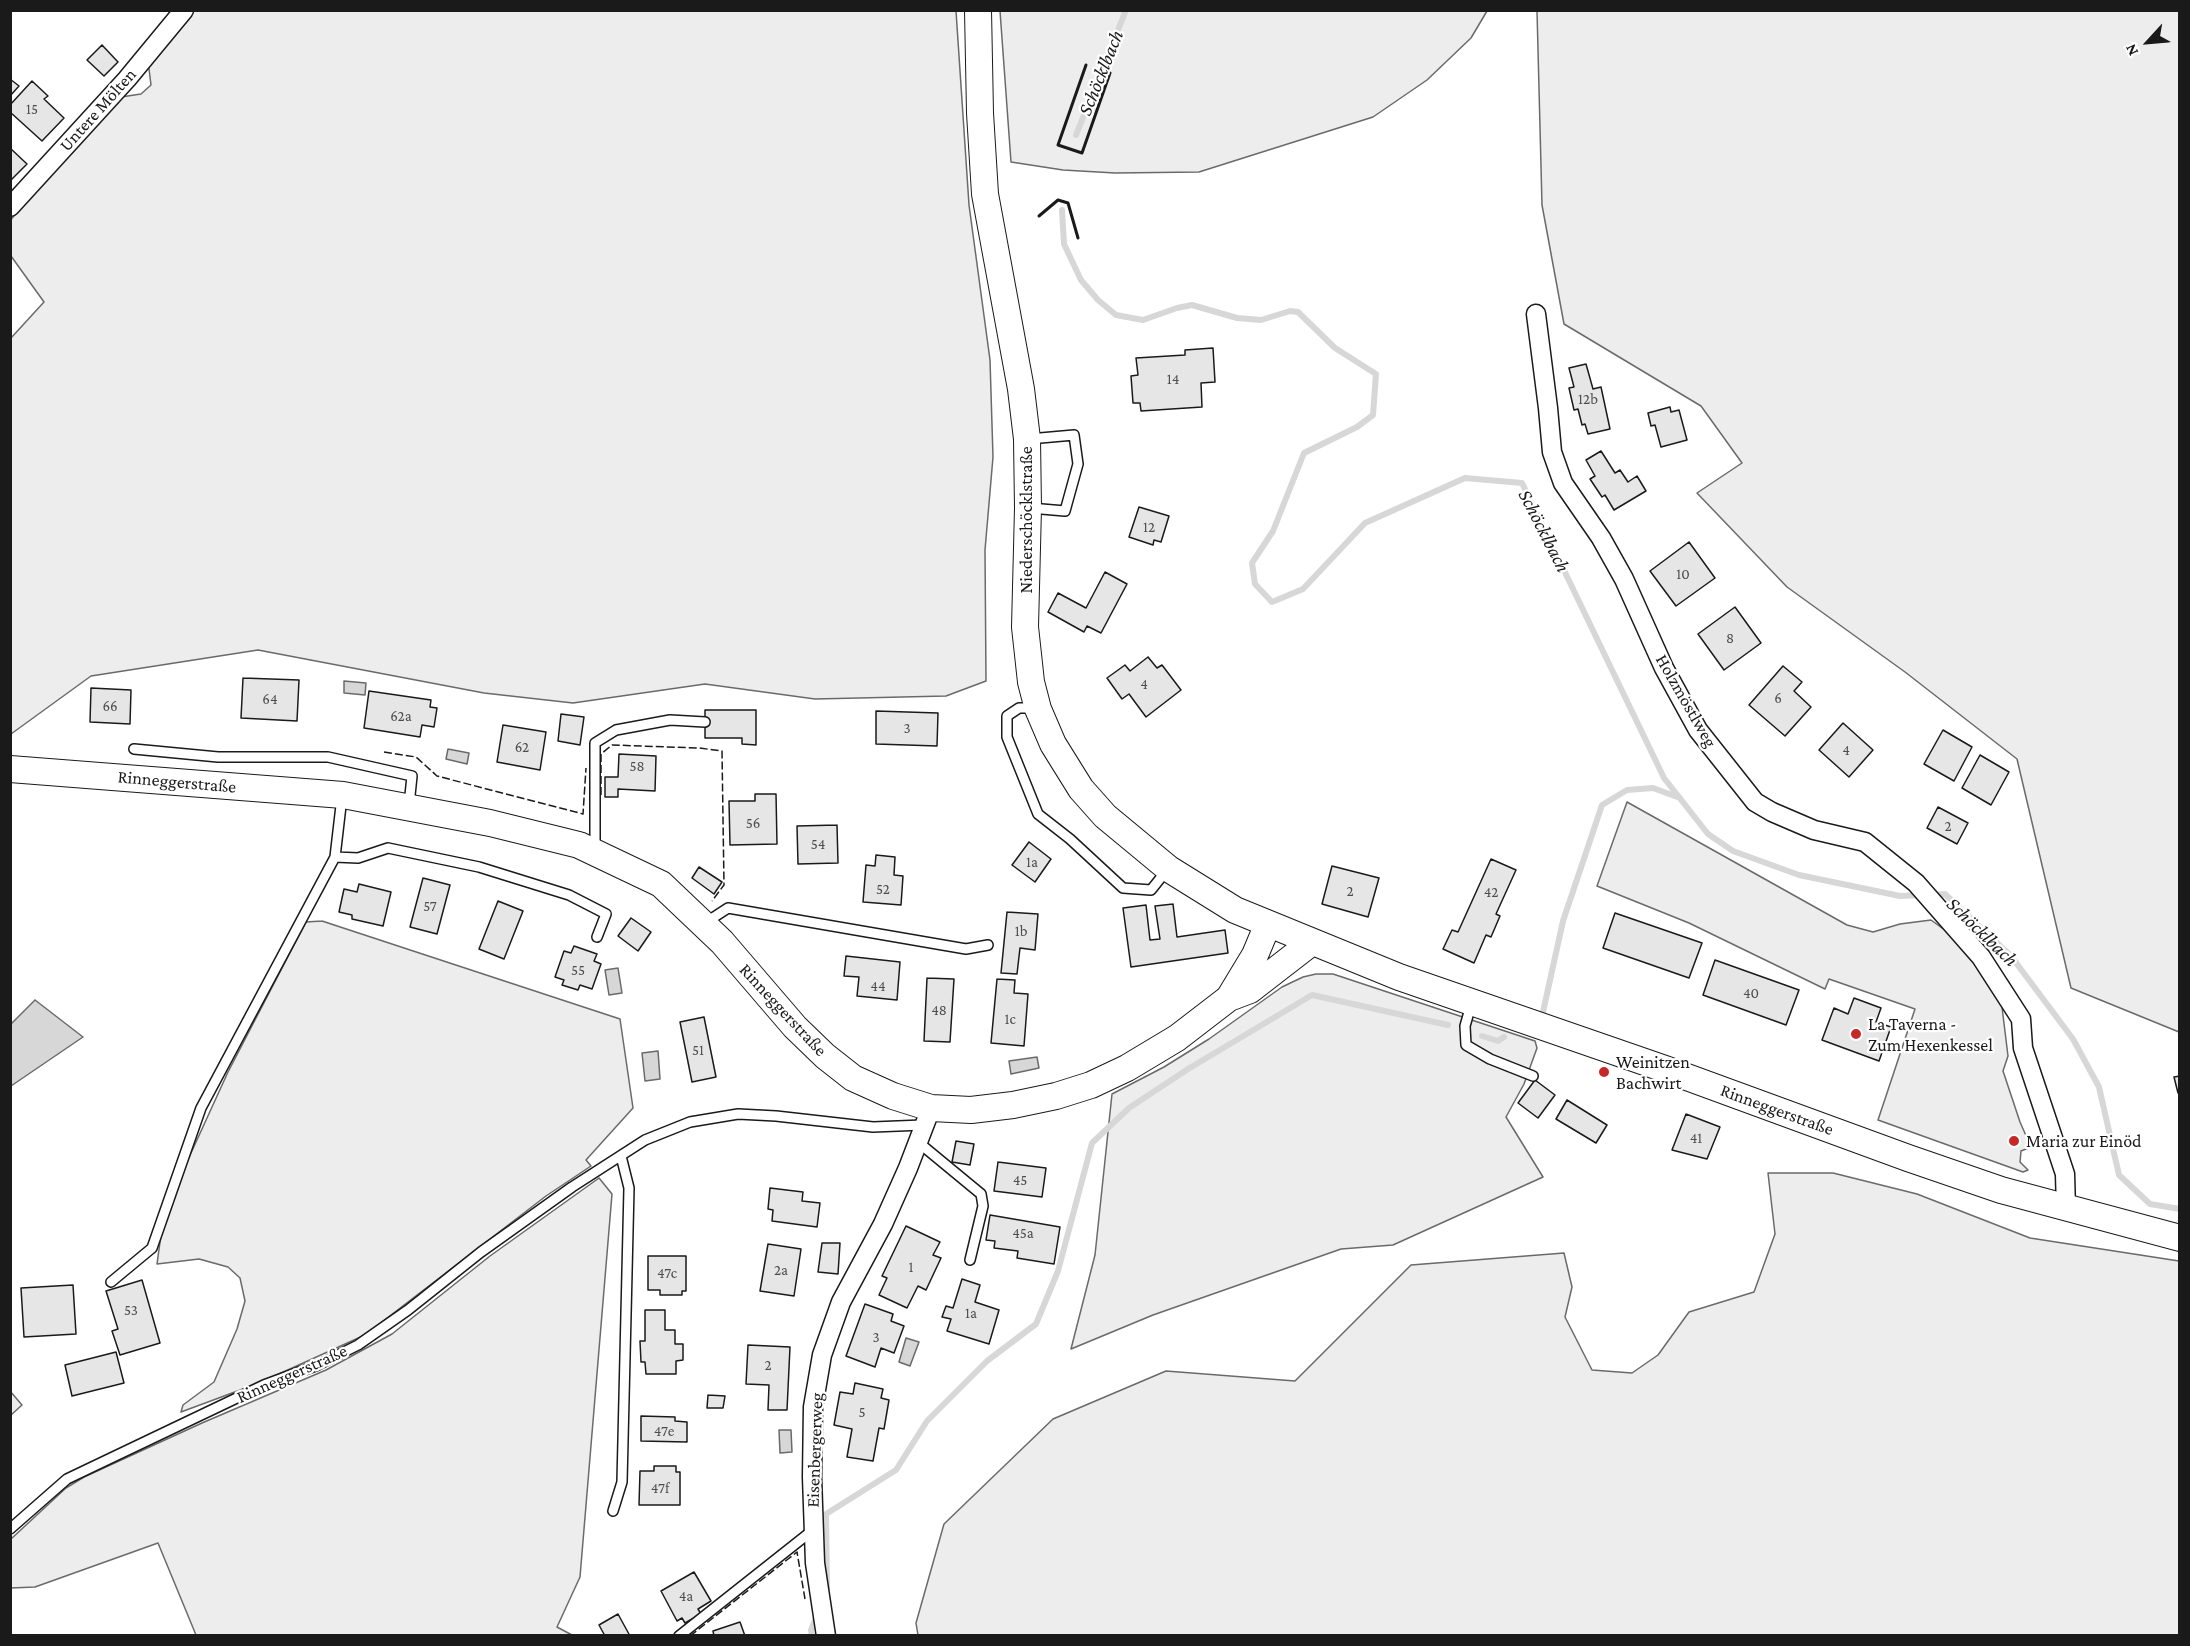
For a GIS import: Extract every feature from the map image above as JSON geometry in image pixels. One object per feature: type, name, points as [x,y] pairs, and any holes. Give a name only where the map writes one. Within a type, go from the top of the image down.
[{"type":"main road","name":"Niederschöcklstraße","points":[[978,10],[980,113],[985,194],[1021,389],[1027,439],[1025,627],[1031,682],[1038,709],[1053,744],[1081,789],[1105,816],[1169,868],[1235,910],[1268,924]]},
{"type":"main road","name":"Rinneggerstraße","points":[[10,769],[343,795],[490,823],[579,846],[662,884],[722,942],[795,1027],[825,1056],[853,1078],[893,1096],[924,1125],[971,1110],[1013,1105],[1056,1096],[1091,1085],[1127,1068],[1177,1038],[1229,998],[1250,990],[1312,942]]},
{"type":"main road","name":"Rinneggerstraße","points":[[1229,998],[1255,955],[1268,924],[1472,1002],[1676,1072],[1919,1162],[2066,1209],[2180,1238]]},
{"type":"street","name":"Untere Mölten","points":[[10,207],[127,79],[184,10]]},
{"type":"street","name":"Holzmöstlweg","points":[[1536,314],[1552,452],[1563,483],[1624,579],[1664,668],[1698,730],[1755,802],[1814,830],[1865,842],[1916,883],[1981,957],[2021,1018],[2023,1048],[2065,1174],[2066,1209]]},
{"type":"street","name":"Eisenbergerweg","points":[[826,1635],[815,1563],[813,1530],[813,1407],[822,1355],[841,1302],[883,1224],[909,1168],[924,1125]]},
{"type":"lane","points":[[1027,439],[1074,435],[1078,464],[1065,511],[1028,508]]},
{"type":"lane","points":[[1038,709],[1019,708],[1007,716],[1007,737],[1038,814],[1070,839],[1123,888],[1151,890],[1169,868]]},
{"type":"lane","points":[[595,853],[595,743],[616,730],[670,720],[705,722]]},
{"type":"lane","points":[[134,749],[218,757],[328,757],[412,776],[409,808]]},
{"type":"lane","points":[[111,1282],[152,1248],[201,1108],[335,857],[343,795]]},
{"type":"lane","points":[[335,857],[358,858],[388,848],[479,867],[568,895],[606,914],[597,937]]},
{"type":"lane","points":[[703,924],[728,908],[966,949],[988,945]]},
{"type":"lane","points":[[1472,1002],[1465,1026],[1466,1045],[1491,1059],[1533,1076]]},
{"type":"lane","name":"Rinneggerstraße","points":[[10,1529],[67,1479],[264,1385],[318,1365],[358,1345],[563,1193],[645,1140],[690,1122],[738,1114],[873,1127],[924,1125]]},
{"type":"lane","points":[[924,1125],[981,1194],[983,1206],[970,1260]]},
{"type":"lane","points":[[613,1511],[622,1482],[629,1188],[621,1156]]},
{"type":"lane","points":[[679,1635],[813,1530]]},
{"type":"shaded area","points":[[1000,10],[1487,11],[1471,38],[1427,80],[1373,117],[1199,172],[1115,173],[1063,170],[1011,162]]},
{"type":"shaded area","points":[[190,11],[956,11],[969,205],[990,360],[993,457],[985,550],[986,681],[946,696],[815,699],[705,684],[573,703],[484,693],[258,650],[91,676],[11,734],[11,338],[44,302],[11,256],[10,221],[38,184],[121,97],[141,94],[151,85],[148,61]]},
{"type":"shaded area","points":[[1537,11],[2179,11],[2179,1032],[2071,988],[2017,759],[1905,672],[1787,587],[1697,493],[1742,463],[1701,406],[1564,324],[1542,205]]},
{"type":"shaded area","points":[[344,681],[366,683],[365,695],[344,693]]},
{"type":"shaded area","points":[[448,749],[469,753],[467,764],[446,759]]},
{"type":"shaded area","points":[[1627,802],[1847,925],[1873,932],[1900,924],[1931,920],[1953,936],[1974,959],[2001,999],[2008,1056],[2003,1071],[2031,1147],[2021,1151],[2020,1162],[2028,1170],[2023,1172],[1878,1120],[1915,1009],[1829,979],[1825,989],[1689,923],[1597,886]]},
{"type":"shaded area","points":[[322,921],[620,1019],[633,1108],[586,1160],[591,1166],[546,1196],[365,1335],[259,1383],[181,1412],[183,1405],[214,1382],[237,1329],[245,1301],[240,1278],[228,1267],[199,1259],[157,1264],[161,1235],[186,1164],[228,1072],[306,922]]},
{"type":"shaded area","points":[[618,968],[622,993],[609,995],[605,970]]},
{"type":"shaded area","points":[[1333,974],[1535,1041],[1537,1048],[1524,1084],[1506,1117],[1543,1177],[1393,1245],[1341,1249],[1153,1315],[1071,1349],[1095,1255],[1112,1094],[1164,1067],[1209,1039],[1282,987],[1303,977]]},
{"type":"shaded area","points":[[35,1000],[83,1037],[11,1086],[11,1024]]},
{"type":"shaded area","points":[[658,1051],[660,1079],[645,1081],[642,1053]]},
{"type":"shaded area","points":[[1037,1057],[1039,1068],[1011,1074],[1009,1061]]},
{"type":"shaded area","points":[[1768,1173],[1833,1173],[1917,1194],[2030,1238],[2179,1261],[2179,1635],[918,1635],[916,1623],[944,1524],[1053,1419],[1166,1371],[1295,1381],[1411,1265],[1564,1253],[1572,1287],[1565,1317],[1592,1370],[1632,1373],[1658,1355],[1689,1312],[1754,1292],[1775,1234]]},
{"type":"shaded area","points":[[599,1178],[612,1194],[580,1577],[557,1627],[572,1635],[196,1635],[158,1543],[35,1587],[11,1588],[11,1539],[66,1488],[84,1477],[202,1423],[326,1370],[392,1334],[490,1256]]},
{"type":"shaded area","points":[[906,1338],[919,1342],[910,1366],[899,1362]]},
{"type":"shaded area","points":[[10,1391],[22,1405],[11,1415],[10,1415]]},
{"type":"shaded area","points":[[779,1430],[791,1430],[792,1452],[780,1453]]},
{"type":"building","points":[[102,45],[118,62],[104,76],[87,60]]},
{"type":"building","points":[[10,79],[19,86],[10,96]]},
{"type":"building","points":[[32,81],[48,96],[44,99],[64,118],[42,141],[10,112],[10,105]]},
{"type":"building","points":[[10,148],[27,164],[10,181]]},
{"type":"building","points":[[1213,348],[1215,382],[1201,383],[1202,407],[1141,411],[1140,403],[1133,403],[1131,376],[1138,375],[1136,358],[1185,355],[1185,350]]},
{"type":"building","points":[[1586,364],[1593,389],[1601,387],[1610,429],[1588,434],[1585,424],[1582,425],[1578,409],[1574,410],[1569,388],[1574,387],[1569,368]]},
{"type":"building","points":[[1670,407],[1671,412],[1679,410],[1687,440],[1661,447],[1655,425],[1651,426],[1648,413]]},
{"type":"building","points":[[1601,451],[1615,473],[1620,470],[1628,482],[1637,476],[1646,491],[1614,510],[1605,495],[1602,497],[1590,479],[1595,476],[1586,460]]},
{"type":"building","points":[[1139,507],[1169,516],[1161,542],[1154,540],[1153,545],[1129,537]]},
{"type":"building","points":[[1689,542],[1715,578],[1676,606],[1650,571]]},
{"type":"building","points":[[1105,572],[1127,584],[1101,633],[1087,626],[1084,632],[1048,612],[1058,593],[1086,608]]},
{"type":"building","points":[[1735,607],[1761,643],[1724,670],[1698,634]]},
{"type":"building","points":[[1148,657],[1157,668],[1162,665],[1181,690],[1146,717],[1129,694],[1122,699],[1107,678],[1125,665],[1130,671]]},
{"type":"building","points":[[1783,666],[1802,682],[1794,691],[1811,707],[1785,736],[1749,705]]},
{"type":"building","points":[[243,678],[299,680],[297,721],[241,718]]},
{"type":"building","points":[[91,688],[131,690],[130,724],[90,722]]},
{"type":"building","points":[[369,691],[431,700],[430,707],[437,708],[434,727],[422,725],[420,737],[364,728]]},
{"type":"building","points":[[705,710],[756,710],[756,745],[742,744],[742,738],[705,738]]},
{"type":"building","points":[[876,711],[938,713],[937,746],[876,744]]},
{"type":"building","points":[[561,714],[584,717],[580,745],[558,741]]},
{"type":"building","points":[[1843,723],[1873,750],[1849,777],[1819,750]]},
{"type":"building","points":[[503,725],[546,732],[540,770],[497,762]]},
{"type":"building","points":[[1943,730],[1972,747],[1954,781],[1924,764]]},
{"type":"building","points":[[619,754],[656,756],[655,791],[618,789],[618,797],[605,797],[605,777],[618,777]]},
{"type":"building","points":[[1980,755],[2009,772],[1991,805],[1962,788]]},
{"type":"building","points":[[755,794],[776,794],[777,844],[730,845],[729,801],[755,801]]},
{"type":"building","points":[[1938,807],[1968,823],[1957,844],[1927,828]]},
{"type":"building","points":[[837,825],[838,863],[798,864],[797,826]]},
{"type":"building","points":[[1029,842],[1051,859],[1035,882],[1012,865]]},
{"type":"building","points":[[876,855],[895,857],[894,875],[903,876],[901,905],[863,902],[866,865],[875,866]]},
{"type":"building","points":[[1491,859],[1516,870],[1496,914],[1500,916],[1491,937],[1486,935],[1474,963],[1443,949],[1452,930],[1458,932]]},
{"type":"building","points":[[1332,866],[1379,878],[1368,917],[1322,904]]},
{"type":"building","points":[[699,867],[722,882],[714,894],[692,878]]},
{"type":"building","points":[[423,878],[450,885],[437,934],[410,927]]},
{"type":"building","points":[[359,884],[391,892],[383,926],[352,919],[352,915],[339,912],[344,889],[357,892]]},
{"type":"building","points":[[498,901],[523,911],[504,959],[479,949]]},
{"type":"building","points":[[1173,904],[1177,937],[1225,930],[1228,953],[1131,967],[1123,908],[1146,905],[1150,940],[1160,939],[1155,906]]},
{"type":"building","points":[[1007,912],[1038,914],[1035,950],[1020,948],[1017,974],[1001,973]]},
{"type":"building","points":[[1615,913],[1702,943],[1689,978],[1603,948]]},
{"type":"building","points":[[631,918],[651,932],[638,951],[618,936]]},
{"type":"building","points":[[574,946],[597,954],[594,961],[601,964],[592,989],[580,985],[578,990],[562,985],[564,980],[555,977],[564,951],[571,953]]},
{"type":"building","points":[[846,956],[900,962],[897,1000],[857,996],[859,977],[844,976]]},
{"type":"building","points":[[1715,960],[1799,990],[1786,1025],[1703,995]]},
{"type":"building","points":[[927,978],[954,979],[950,1042],[924,1041]]},
{"type":"building","points":[[997,979],[1015,980],[1014,993],[1028,994],[1024,1046],[991,1043]]},
{"type":"building","name":"La Taverna - Zum Hexenkessel","points":[[1854,998],[1881,1008],[1876,1022],[1891,1027],[1879,1061],[1822,1040],[1834,1008],[1848,1014]]},
{"type":"building","points":[[704,1017],[716,1077],[692,1082],[680,1022]]},
{"type":"building","points":[[2180,1076],[2180,1092],[2178,1093],[2174,1077]]},
{"type":"building","points":[[1535,1080],[1555,1095],[1538,1118],[1518,1103]]},
{"type":"building","points":[[1567,1100],[1607,1125],[1596,1143],[1556,1119]]},
{"type":"building","points":[[1686,1114],[1720,1127],[1707,1159],[1672,1150]]},
{"type":"building","points":[[956,1141],[974,1144],[970,1165],[952,1162]]},
{"type":"building","points":[[998,1162],[1046,1168],[1042,1197],[994,1191]]},
{"type":"building","points":[[770,1188],[803,1192],[802,1201],[820,1203],[817,1227],[772,1221],[773,1210],[768,1209]]},
{"type":"building","points":[[990,1215],[1060,1227],[1054,1264],[1017,1258],[1018,1251],[994,1248],[995,1241],[986,1240]]},
{"type":"building","points":[[906,1226],[940,1242],[933,1255],[941,1258],[926,1290],[918,1286],[907,1308],[879,1295],[887,1278],[882,1276]]},
{"type":"building","points":[[822,1243],[840,1243],[838,1274],[818,1272]]},
{"type":"building","points":[[768,1244],[801,1249],[794,1296],[760,1291]]},
{"type":"building","points":[[648,1256],[686,1256],[686,1291],[682,1291],[682,1295],[660,1295],[660,1290],[648,1290]]},
{"type":"building","points":[[962,1279],[980,1285],[975,1302],[999,1310],[989,1344],[947,1331],[951,1319],[942,1317],[946,1306],[953,1308]]},
{"type":"building","points":[[142,1280],[160,1343],[120,1355],[112,1331],[118,1329],[106,1291]]},
{"type":"building","points":[[73,1285],[76,1334],[24,1337],[21,1288]]},
{"type":"building","points":[[865,1304],[893,1314],[891,1321],[904,1326],[894,1353],[881,1348],[875,1367],[846,1356]]},
{"type":"building","points":[[645,1310],[665,1310],[665,1330],[675,1330],[675,1344],[683,1344],[683,1360],[676,1361],[676,1374],[646,1374],[645,1362],[641,1362],[640,1341],[645,1341]]},
{"type":"building","points":[[748,1345],[790,1347],[787,1410],[768,1410],[769,1385],[746,1384]]},
{"type":"building","points":[[116,1352],[124,1383],[72,1396],[65,1365]]},
{"type":"building","points":[[855,1383],[883,1389],[881,1398],[889,1400],[884,1429],[879,1428],[873,1461],[847,1457],[852,1429],[834,1425],[840,1392],[853,1394]]},
{"type":"building","points":[[708,1395],[725,1396],[723,1408],[707,1408]]},
{"type":"building","points":[[641,1416],[675,1417],[675,1421],[687,1422],[687,1442],[641,1441]]},
{"type":"building","points":[[654,1466],[676,1466],[676,1472],[680,1472],[680,1505],[639,1505],[640,1471],[654,1471]]},
{"type":"building","points":[[694,1572],[711,1601],[698,1609],[701,1614],[685,1623],[682,1618],[677,1621],[661,1591]]},
{"type":"building","points":[[618,1614],[630,1636],[605,1636],[599,1625]]},
{"type":"building","points":[[740,1622],[745,1636],[714,1636],[713,1631]]},
{"type":"waterway","name":"Schöcklbach","points":[[1076,135],[1126,10]]},
{"type":"waterway","name":"Schöcklbach","points":[[1062,210],[1064,244],[1081,280],[1098,300],[1116,315],[1143,320],[1192,305],[1237,318],[1261,320],[1290,311],[1298,312],[1335,348],[1376,374],[1373,415],[1357,427],[1304,453],[1273,531],[1252,563],[1255,584],[1272,602],[1303,589],[1365,523],[1465,478],[1522,483],[1664,778],[1708,834],[1733,851],[1799,875],[1900,896],[1922,895]]},
{"type":"waterway","points":[[1543,1012],[1563,921],[1602,805],[1627,790],[1653,788],[1680,798]]},
{"type":"waterway","name":"Schöcklbach","points":[[1933,895],[1945,894],[2011,956],[2073,1039],[2099,1087],[2119,1175],[2150,1204],[2180,1209]]},
{"type":"waterway","points":[[827,1588],[826,1514],[896,1470],[927,1421],[987,1361],[1036,1324],[1058,1271],[1092,1143],[1129,1108],[1188,1069],[1312,995],[1448,1025]]},
{"type":"waterway","points":[[1482,1036],[1498,1041],[1504,1037]]},
{"type":"waterway","points":[[812,1636],[811,1630],[816,1618]]},
{"type":"fence","points":[[601,795],[601,754],[612,745],[722,751],[724,885],[712,901]]},
{"type":"fence","points":[[384,752],[416,757],[437,776],[583,814],[586,768]]},
{"type":"fence","points":[[690,1636],[797,1552],[805,1599]]},
{"type":"wall","points":[[1086,65],[1058,145],[1082,153],[1110,73]]},
{"type":"wall","points":[[1039,216],[1058,200],[1068,203],[1078,238]]},
{"type":"place","name":"La Taverna - Zum Hexenkessel","points":[[1856,1034]]},
{"type":"place","name":"Weinitzen Bachwirt","points":[[1604,1072]]},
{"type":"place","name":"Maria zur Einöd","points":[[2014,1141]]}]
